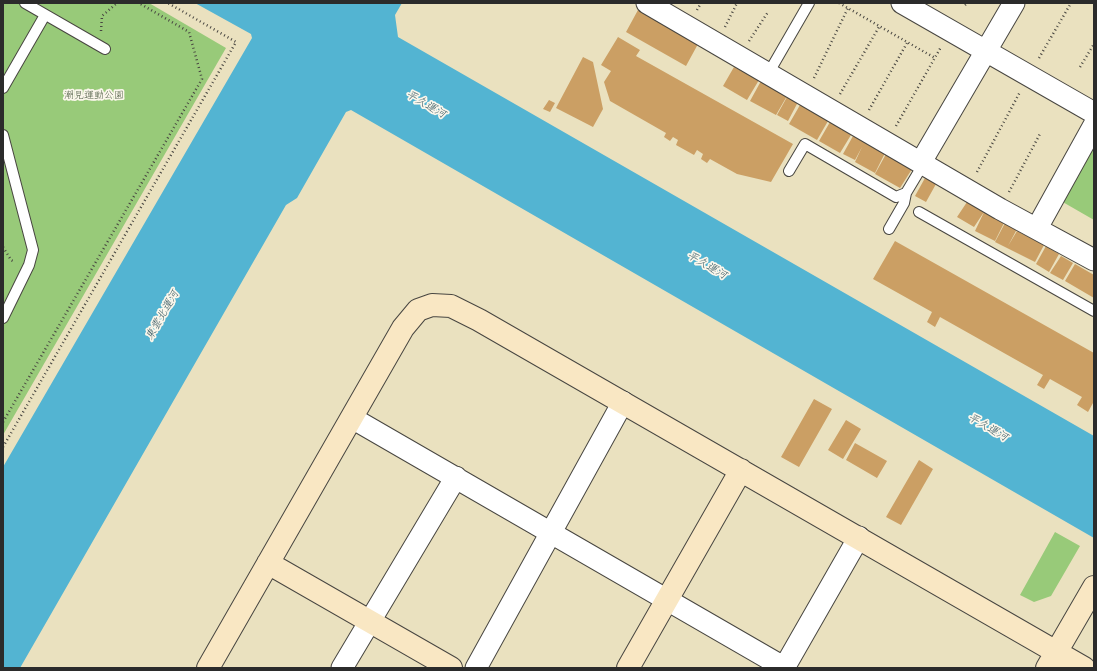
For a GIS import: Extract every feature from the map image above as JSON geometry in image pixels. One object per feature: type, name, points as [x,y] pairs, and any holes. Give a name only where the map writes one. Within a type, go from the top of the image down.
[{"type":"street","points":[[647,3],[1000,209],[1094,260]]},
{"type":"street","points":[[902,3],[1094,113]]},
{"type":"street","points":[[922,163],[1014,3]]},
{"type":"street","points":[[1037,228],[1094,125]]},
{"type":"street","points":[[208,668],[403,328],[418,310],[432,305],[451,306],[479,320],[859,537],[1051,660],[1084,668]]},
{"type":"street","points":[[476,668],[623,402]]},
{"type":"street","points":[[352,418],[456,477],[550,534],[667,599],[784,668],[859,537]]},
{"type":"street","points":[[628,668],[741,470]]},
{"type":"street","points":[[342,668],[456,477]]},
{"type":"street","points":[[268,563],[451,668]]},
{"type":"street","points":[[1051,660],[1094,587]]},
{"type":"lane","points":[[25,3],[105,49]]},
{"type":"lane","points":[[768,74],[809,3]]},
{"type":"lane","points":[[3,88],[45,15]]},
{"type":"lane","points":[[3,135],[33,250],[29,265],[3,318]]},
{"type":"lane","points":[[789,172],[805,144],[896,197],[906,193]]},
{"type":"lane","points":[[889,229],[904,203],[906,193],[922,163]]},
{"type":"lane","points":[[919,212],[1094,311]]},
{"type":"path","points":[[100,39],[102,16],[117,3]]},
{"type":"path","points":[[3,422],[202,79],[189,32],[139,3]]},
{"type":"path","points":[[3,447],[236,42],[168,3]]},
{"type":"path","points":[[716,43],[737,3]]},
{"type":"path","points":[[838,3],[935,58]]},
{"type":"path","points":[[968,189],[1071,3]]},
{"type":"path","points":[[806,95],[848,8]]},
{"type":"path","points":[[739,56],[768,12]]},
{"type":"path","points":[[831,110],[879,27]]},
{"type":"path","points":[[887,142],[950,31]]},
{"type":"path","points":[[860,126],[907,43]]},
{"type":"path","points":[[1080,67],[1094,44]]},
{"type":"path","points":[[1000,209],[1041,132]]},
{"type":"green space","name":"潮見運動公園","points":[[3,3],[149,3],[226,48],[3,435]]},
{"type":"green space","points":[[1094,144],[1094,220],[1061,201]]},
{"type":"green space","points":[[1055,532],[1080,546],[1051,596],[1034,602],[1020,595]]},
{"type":"water","points":[[195,3],[402,3],[395,15],[398,37],[1094,436],[1094,538],[351,110],[346,112],[297,198],[286,205],[20,668],[3,668],[3,467],[252,38],[251,34]]},
{"type":"building","points":[[638,10],[698,44],[686,66],[626,32]]},
{"type":"building","points":[[618,37],[640,50],[636,56],[793,144],[771,182],[737,174],[710,159],[707,163],[701,159],[703,154],[697,150],[694,155],[676,145],[678,140],[673,137],[670,141],[664,137],[666,133],[610,101],[604,82],[611,71],[601,65]]},
{"type":"building","points":[[583,57],[593,62],[603,109],[593,127],[556,108]]},
{"type":"building","points":[[734,67],[759,80],[747,100],[723,86]]},
{"type":"building","points":[[761,81],[787,96],[776,115],[750,101]]},
{"type":"building","points":[[787,97],[798,102],[788,121],[777,115]]},
{"type":"building","points":[[549,100],[555,103],[550,112],[543,109]]},
{"type":"building","points":[[800,105],[828,121],[817,140],[789,124]]},
{"type":"building","points":[[830,122],[851,135],[840,153],[819,141]]},
{"type":"building","points":[[853,136],[885,153],[875,173],[855,162],[862,147],[855,160],[843,154]]},
{"type":"building","points":[[886,154],[912,169],[900,188],[875,174]]},
{"type":"building","points":[[925,178],[936,184],[926,202],[915,196]]},
{"type":"building","points":[[967,202],[984,212],[974,227],[957,217]]},
{"type":"building","points":[[985,210],[1005,221],[995,241],[975,231]]},
{"type":"building","points":[[1005,223],[1017,229],[1008,246],[1017,231],[1044,245],[1035,262],[995,242]]},
{"type":"building","points":[[895,241],[1094,353],[1094,404],[1093,403],[1088,412],[1077,405],[1082,397],[1050,379],[1044,389],[1037,385],[1043,375],[940,317],[935,327],[927,322],[932,312],[873,279]]},
{"type":"building","points":[[1046,246],[1059,254],[1049,272],[1036,264]]},
{"type":"building","points":[[1061,256],[1073,263],[1063,280],[1050,273]]},
{"type":"building","points":[[1075,264],[1094,275],[1094,298],[1065,281]]},
{"type":"building","points":[[814,399],[832,409],[799,467],[781,457]]},
{"type":"building","points":[[846,420],[861,429],[843,459],[828,450]]},
{"type":"building","points":[[855,443],[887,461],[877,478],[846,460]]},
{"type":"building","points":[[919,460],[933,469],[901,525],[886,517]]},
{"type":"water label","name":"平久運河","points":[[426,104]]},
{"type":"water label","name":"平久運河","points":[[707,265]]},
{"type":"water label","name":"東雲北運河","points":[[162,315]]},
{"type":"water label","name":"平久運河","points":[[988,427]]}]
